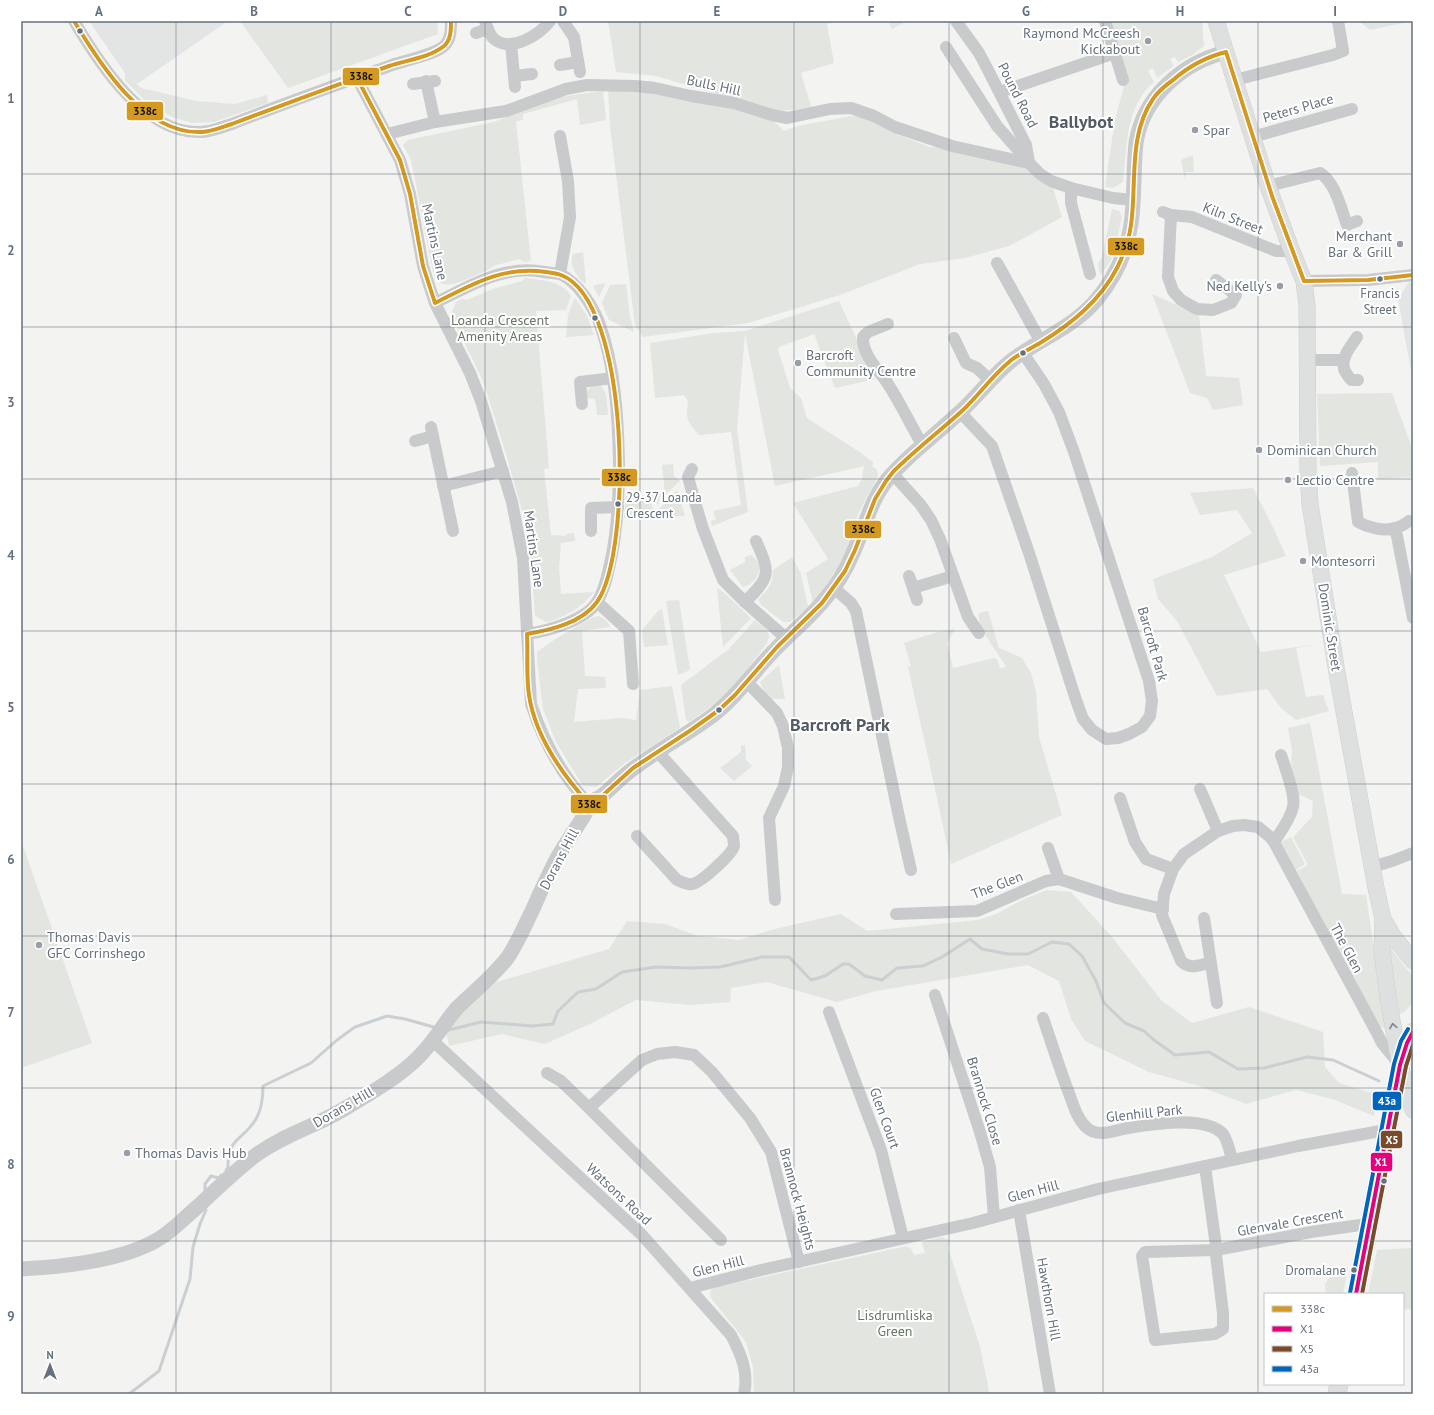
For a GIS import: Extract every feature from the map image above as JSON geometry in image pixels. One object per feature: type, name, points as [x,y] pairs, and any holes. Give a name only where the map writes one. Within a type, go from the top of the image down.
[{"type":"main road","name":"Dominic Street","points":[[1216,21],[1268,186],[1304,281],[1307,306],[1308,472],[1310,504],[1337,672],[1372,867],[1383,919],[1393,936],[1413,961]]},
{"type":"main road","points":[[1383,919],[1382,952],[1388,998],[1400,1065],[1413,1110]]},
{"type":"main road","points":[[1356,1293],[1386,1130],[1400,1065],[1407,1043],[1413,1032]]},
{"type":"street","points":[[74,21],[106,69],[135,104],[155,118],[184,130],[200,132],[216,129],[437,51],[444,46],[449,38],[451,30],[450,21]]},
{"type":"street","points":[[476,33],[487,25],[493,38],[501,42],[511,44],[534,36],[544,29],[550,21]]},
{"type":"street","points":[[560,65],[579,67],[574,37],[563,21]]},
{"type":"street","name":"Pound Road","points":[[956,21],[979,53],[1000,92],[1026,145],[1029,163]]},
{"type":"street","points":[[1105,21],[1123,80]]},
{"type":"street","points":[[1235,80],[1333,56],[1342,51],[1338,21]]},
{"type":"street","points":[[511,44],[515,81],[532,74]]},
{"type":"street","points":[[946,47],[997,126],[1040,174],[1051,181],[1071,188],[1113,198],[1133,200]]},
{"type":"street","name":"Dorans Hill","points":[[21,1269],[52,1267],[113,1256],[143,1247],[166,1235],[243,1165],[259,1153],[277,1141],[341,1112],[404,1070],[422,1055],[457,1008],[496,971],[508,956],[518,939],[554,865],[589,804],[604,794],[631,770],[657,751],[708,719],[726,703],[786,638],[818,607],[834,588],[842,576],[854,551],[876,496],[892,473],[960,412],[990,380],[1012,360],[1085,312],[1097,299],[1108,284],[1121,261],[1128,241],[1133,200],[1136,141],[1141,124],[1152,100],[1180,73],[1208,57],[1226,52]]},
{"type":"street","points":[[1000,92],[1115,53]]},
{"type":"street","name":"Martins Lane","points":[[357,78],[388,134],[400,160],[410,194],[423,266],[436,302],[470,373],[479,396],[514,508],[523,558],[531,704],[537,722],[549,747],[571,783],[589,804]]},
{"type":"street","points":[[413,84],[431,81],[435,122]]},
{"type":"street","name":"Bulls Hill","points":[[388,134],[435,122],[506,111],[566,89],[587,85],[655,88],[734,103],[787,118],[830,109],[851,108],[874,116],[895,127],[952,146],[1029,163]]},
{"type":"street","name":"Peters Place","points":[[1252,137],[1352,108]]},
{"type":"street","points":[[560,136],[568,181],[570,217],[560,274]]},
{"type":"street","points":[[1268,186],[1320,172],[1327,177],[1332,186],[1347,225],[1357,221]]},
{"type":"street","points":[[1071,188],[1071,203],[1091,255],[1090,274]]},
{"type":"street","name":"Kiln Street","points":[[1216,280],[1236,295],[1231,303],[1213,310],[1197,309],[1181,300],[1173,291],[1168,277],[1167,213],[1192,217],[1276,251],[1291,249]]},
{"type":"street","points":[[997,262],[1041,342]]},
{"type":"street","points":[[436,302],[491,277],[513,270],[533,270],[560,274],[569,280],[582,293],[598,321],[607,351],[613,378],[618,431],[617,526],[607,578],[597,602],[580,617],[556,628],[527,634]]},
{"type":"street","points":[[1304,281],[1368,280],[1413,275]]},
{"type":"street","points":[[888,324],[868,332],[863,337],[862,343],[874,365],[889,385],[923,446]]},
{"type":"street","points":[[1357,337],[1343,360],[1344,369],[1350,380],[1358,380]]},
{"type":"street","points":[[954,338],[966,363],[977,368],[990,380]]},
{"type":"street","name":"Barcroft Park","points":[[960,412],[992,446],[1029,553],[1076,700],[1084,719],[1092,730],[1106,739],[1118,738],[1142,727],[1150,716],[1152,701],[1149,681],[1059,412],[1044,384],[1024,353]]},
{"type":"street","points":[[1308,360],[1343,360]]},
{"type":"street","points":[[582,404],[580,382],[613,378]]},
{"type":"street","points":[[415,441],[432,432],[453,531]]},
{"type":"street","points":[[692,469],[688,477],[703,529],[723,580],[745,602],[786,638]]},
{"type":"street","points":[[443,486],[503,472]]},
{"type":"street","points":[[892,473],[920,504],[931,520],[954,576],[968,617],[979,633]]},
{"type":"street","points":[[1352,474],[1358,522],[1376,529],[1394,529],[1410,521]]},
{"type":"street","points":[[591,531],[591,508],[618,507]]},
{"type":"street","points":[[1394,529],[1397,536],[1413,618]]},
{"type":"street","points":[[745,602],[761,586],[767,573],[763,557],[756,541]]},
{"type":"street","points":[[909,576],[917,600]]},
{"type":"street","points":[[913,588],[954,576]]},
{"type":"street","points":[[834,588],[856,611],[911,870]]},
{"type":"street","points":[[597,602],[629,631],[633,684]]},
{"type":"street","points":[[747,682],[777,713],[783,726],[788,748],[788,767],[784,786],[769,818],[775,900]]},
{"type":"street","points":[[637,836],[677,880],[683,883],[692,884],[699,881],[730,853],[734,845],[733,836],[657,751]]},
{"type":"street","points":[[1274,842],[1286,824],[1294,805],[1289,779],[1281,756]]},
{"type":"street","points":[[1200,789],[1218,831]]},
{"type":"street","points":[[1120,798],[1135,842],[1146,859],[1173,868]]},
{"type":"street","name":"The Glen","points":[[1210,963],[1190,967],[1181,961],[1162,915],[1164,894],[1173,868],[1184,854],[1218,831],[1234,826],[1244,825],[1258,827],[1274,842],[1376,1033],[1400,1065]]},
{"type":"street","points":[[1048,848],[1059,879],[1117,898],[1163,909]]},
{"type":"street","points":[[1372,867],[1413,853]]},
{"type":"street","name":"The Glen","points":[[896,914],[977,911],[1046,881],[1059,879]]},
{"type":"street","points":[[1204,918],[1217,1003]]},
{"type":"street","name":"Brannock Close","points":[[935,996],[990,1167],[994,1217]]},
{"type":"street","name":"Glen Court","points":[[829,1012],[881,1150],[903,1238]]},
{"type":"street","name":"Glenhill Park","points":[[1043,1018],[1078,1116],[1087,1129],[1099,1133],[1175,1122],[1206,1125],[1222,1134],[1232,1160]]},
{"type":"street","name":"Watsons Road","points":[[435,1037],[642,1235],[731,1335],[741,1354],[746,1375],[744,1394]]},
{"type":"street","name":"Brannock Heights","points":[[589,1108],[642,1060],[657,1054],[675,1052],[694,1055],[712,1072],[755,1124],[771,1152],[799,1262]]},
{"type":"street","points":[[547,1073],[561,1082],[589,1108],[721,1240]]},
{"type":"street","name":"Glen Hill","points":[[690,1288],[994,1217],[1098,1189],[1298,1146],[1386,1130]]},
{"type":"street","name":"Glenvale Crescent","points":[[1205,1166],[1216,1250],[1223,1313],[1223,1329],[1214,1334],[1155,1340],[1142,1256],[1145,1252],[1216,1250],[1311,1232],[1360,1225],[1368,1226]]},
{"type":"street","name":"Hawthorn Hill","points":[[1019,1210],[1050,1394]]},
{"type":"shaded area","points":[[89,21],[228,21],[137,84],[125,73]]},
{"type":"shaded area","points":[[1359,21],[1413,21],[1370,30]]},
{"type":"shaded area","points":[[1409,282],[1413,282],[1413,382],[1398,299]]},
{"type":"shaded area","points":[[745,745],[746,760],[752,766],[734,781],[720,768],[741,752],[741,746]]},
{"type":"green space","points":[[160,21],[203,21],[175,42]]},
{"type":"green space","points":[[240,21],[437,21],[438,34],[288,88]]},
{"type":"green space","points":[[608,21],[837,21],[827,24],[834,63],[801,73],[812,109],[773,111],[656,76],[616,72]]},
{"type":"green space","points":[[888,21],[907,21],[892,29]]},
{"type":"green space","points":[[1111,21],[1202,21],[1204,46],[1192,55],[1178,62],[1175,57],[1170,59],[1174,66],[1157,78],[1153,68],[1148,71],[1154,82],[1137,103],[1129,128],[1123,182],[1113,188],[1105,187],[1115,120],[1124,86],[1129,81]]},
{"type":"green space","points":[[125,73],[141,88],[196,101],[235,104],[267,95],[268,103],[214,122],[192,123],[172,117],[144,100],[125,80]]},
{"type":"green space","points":[[608,87],[655,88],[772,119],[784,131],[798,126],[851,116],[862,117],[874,120],[896,134],[930,147],[951,148],[1021,161],[1051,181],[1062,217],[1009,246],[965,258],[920,264],[840,295],[748,323],[643,337],[635,325],[610,126]]},
{"type":"green space","name":"Loanda Crescent Amenity Areas","points":[[603,91],[606,120],[580,125],[577,99],[523,114],[523,120],[516,121],[531,261],[524,262],[519,259],[493,266],[488,270],[452,284],[447,285],[439,282],[433,272],[411,160],[403,145],[408,140],[494,122],[543,102],[567,96]]},
{"type":"green space","points":[[1193,155],[1194,172],[1186,172],[1185,180],[1181,160]]},
{"type":"green space","points":[[1112,209],[1119,211],[1122,217],[1111,260],[1101,275],[1098,264],[1102,257]]},
{"type":"green space","points":[[583,252],[586,283],[584,283],[576,274],[572,266],[573,254]]},
{"type":"green space","name":"Loanda Crescent Amenity Areas","points":[[525,278],[557,284],[563,287],[571,296],[566,310],[536,311],[549,468],[544,469],[551,535],[566,536],[566,534],[574,533],[575,541],[561,543],[559,569],[561,594],[594,592],[585,602],[573,611],[555,620],[546,622],[535,616],[529,536],[507,457],[483,381],[451,315],[456,302],[462,299],[467,300],[493,289],[522,281]]},
{"type":"green space","points":[[606,283],[599,297],[593,287],[595,285]]},
{"type":"green space","points":[[626,284],[630,316],[634,332],[609,320],[602,303],[610,285]]},
{"type":"green space","points":[[1152,294],[1199,315],[1206,376],[1239,378],[1243,405],[1213,410],[1207,398],[1190,393]]},
{"type":"green space","name":"Loanda Crescent Amenity Areas","points":[[574,299],[576,299],[587,316],[594,335],[566,337],[568,315]]},
{"type":"green space","points":[[839,301],[875,379],[835,388],[814,334],[779,347],[778,350],[790,388],[801,398],[807,418],[873,462],[873,465],[871,466],[878,474],[859,512],[844,558],[813,603],[806,573],[828,559],[793,503],[858,486],[862,479],[864,466],[775,486],[745,334],[737,429],[748,512],[712,526],[711,521],[716,519],[713,511],[741,505],[731,432],[699,435],[689,423],[687,416],[688,401],[684,395],[655,398],[650,343],[714,333],[745,331]]},
{"type":"green space","points":[[600,385],[606,395],[608,415],[597,415],[595,399],[586,398],[587,391],[592,386]]},
{"type":"green space","points":[[1392,393],[1413,451],[1413,477],[1378,479],[1378,462],[1320,466],[1317,394]]},
{"type":"green space","points":[[673,464],[674,476],[680,481],[666,494],[662,465]]},
{"type":"green space","points":[[1253,488],[1286,556],[1224,575],[1261,652],[1318,644],[1296,648],[1306,697],[1323,695],[1329,711],[1296,720],[1281,708],[1267,689],[1217,696],[1177,621],[1158,599],[1153,579],[1212,557],[1252,533],[1237,510],[1200,515],[1190,493]]},
{"type":"green space","points":[[677,490],[685,516],[658,517],[659,509]]},
{"type":"green space","points":[[626,493],[637,494],[646,498],[653,509],[654,515],[624,518]]},
{"type":"green space","points":[[661,493],[658,505],[648,494]]},
{"type":"green space","points":[[752,555],[759,565],[759,573],[753,582],[743,587],[730,570],[745,562],[745,557]]},
{"type":"green space","points":[[792,557],[801,574],[808,607],[790,622],[783,622],[760,604],[758,599],[769,587],[772,580],[773,570]]},
{"type":"green space","points":[[717,588],[751,618],[723,647]]},
{"type":"green space","points":[[679,600],[690,670],[678,675],[666,601]]},
{"type":"green space","points":[[662,609],[668,645],[644,647],[642,630],[659,610]]},
{"type":"green space","points":[[988,611],[999,648],[1022,658],[1031,673],[1036,692],[1039,737],[1062,815],[951,864],[908,667],[911,666],[904,643],[934,633],[955,629],[947,643],[953,668],[994,658],[997,659],[1000,668],[1006,667],[981,626],[979,613]]},
{"type":"green space","points":[[599,616],[607,622],[610,627],[582,631],[585,676],[605,677],[606,688],[578,689],[574,722],[622,718],[636,720],[640,690],[672,686],[680,728],[625,763],[596,787],[583,786],[556,742],[543,709],[537,652],[557,638],[593,617]]},
{"type":"green space","points":[[755,620],[768,631],[769,637],[767,643],[740,679],[713,705],[689,722],[686,720],[681,685],[729,649]]},
{"type":"green space","points":[[779,665],[785,699],[772,699],[765,693],[760,682]]},
{"type":"green space","points":[[1310,723],[1342,894],[1366,895],[1386,1029],[1375,1025],[1297,871],[1308,865],[1293,837],[1312,817],[1313,801],[1297,795],[1291,762],[1292,750],[1288,728]]},
{"type":"green space","points":[[1291,837],[1305,864],[1296,870],[1281,842]]},
{"type":"green space","name":"Thomas Davis GFC Corrinshego","points":[[23,846],[92,1043],[21,1068],[21,847]]},
{"type":"green space","points":[[1047,890],[1071,892],[1112,937],[1161,1000],[1192,1023],[1249,1007],[1323,1032],[1325,1067],[1339,1083],[1378,1095],[1374,1116],[1332,1099],[1296,1090],[1246,1104],[1196,1085],[1149,1072],[1085,1041],[1071,1019],[1059,981],[1028,965],[876,991],[837,1002],[767,982],[731,988],[730,1002],[690,1005],[636,1000],[592,1023],[545,1044],[502,1034],[449,1046],[446,1032],[453,1021],[490,984],[609,949],[627,921],[665,924],[698,936],[739,940],[775,929],[841,914],[867,931],[978,920],[996,914],[1022,900]]},
{"type":"green space","points":[[1389,946],[1413,977],[1413,1003],[1403,1013],[1395,1015]]},
{"type":"green space","name":"Lisdrumliska Green","points":[[942,1237],[950,1240],[948,1248],[980,1347],[989,1390],[987,1394],[754,1394],[753,1367],[746,1342],[711,1298],[710,1293],[712,1288],[907,1246],[908,1248],[910,1247],[914,1255],[925,1253],[922,1243]]},
{"type":"green space","points":[[1413,1248],[1413,1309],[1404,1310],[1404,1293],[1368,1293],[1377,1250]]},
{"type":"green space","points":[[1348,1267],[1343,1293],[1326,1293],[1325,1284],[1335,1270]]},
{"type":"waterway","points":[[446,1030],[481,1022],[532,1026],[553,1024],[558,1011],[578,992],[596,989],[622,972],[656,967],[720,967],[762,957],[789,957],[811,980],[825,976],[843,964],[849,964],[865,976],[882,980],[897,968],[923,966],[942,957],[970,939],[982,949],[1008,954],[1028,954],[1052,942],[1069,944],[1082,956],[1096,981],[1104,1003],[1125,1023],[1144,1031],[1175,1055],[1209,1052],[1238,1069],[1264,1068],[1307,1057],[1333,1060],[1379,1081]]},
{"type":"waterway","points":[[226,1170],[228,1168],[230,1150],[237,1140],[251,1126],[260,1111],[263,1086],[311,1063],[337,1040],[355,1027],[387,1016],[405,1019],[437,1028]]},
{"type":"waterway","points":[[205,1192],[205,1184],[211,1176],[219,1178],[221,1175]]},
{"type":"waterway","points":[[129,1394],[159,1371],[190,1279],[193,1247],[206,1210]]},
{"type":"transit line","name":"338c","points":[[74,21],[111,76],[126,94],[143,110],[161,122],[181,130],[202,132],[232,124],[389,66],[438,50],[448,41],[451,31],[451,21]]},
{"type":"transit line","name":"338c","points":[[357,78],[400,160],[410,194],[423,266],[435,303],[475,283],[502,274],[530,271],[554,273],[561,275],[584,294],[601,330],[612,376],[618,429],[620,483],[616,533],[609,574],[597,602],[583,615],[555,628],[527,634],[528,687],[532,710],[537,725],[551,754],[569,780],[589,804],[602,796],[633,768],[719,710],[735,695],[777,647],[822,603],[845,571],[875,499],[893,472],[963,410],[1009,362],[1016,356],[1040,343],[1074,320],[1102,291],[1117,268],[1129,236],[1133,209],[1137,144],[1145,113],[1153,99],[1160,91],[1192,66],[1205,59],[1226,52],[1272,196],[1304,281],[1368,280],[1413,275]]},
{"type":"transit line","name":"43a","points":[[1350,1293],[1394,1064],[1401,1041],[1408,1029]]},
{"type":"transit line","name":"X1","points":[[1356,1293],[1400,1065],[1407,1043],[1413,1032]]},
{"type":"transit line","name":"X5","points":[[1362,1293],[1406,1066],[1413,1045]]},
{"type":"place","name":"Raymond McCreesh Kickabout","points":[[1148,41]]},
{"type":"place","name":"Spar","points":[[1195,130]]},
{"type":"place","name":"Merchant Bar & Grill","points":[[1400,244]]},
{"type":"place","name":"Francis Street","points":[[1380,279]]},
{"type":"place","name":"Ned Kelly's","points":[[1280,286]]},
{"type":"place","name":"Barcroft Community Centre","points":[[798,363]]},
{"type":"place","name":"Dominican Church","points":[[1259,450]]},
{"type":"place","name":"Lectio Centre","points":[[1288,480]]},
{"type":"place","name":"29-37 Loanda Crescent","points":[[618,504]]},
{"type":"place","name":"Montesorri","points":[[1303,561]]},
{"type":"place","name":"Thomas Davis GFC Corrinshego","points":[[39,945]]},
{"type":"place","name":"Thomas Davis Hub","points":[[127,1153]]},
{"type":"place","name":"Dromalane","points":[[1354,1270]]},
{"type":"district","name":"Ballybot","points":[[1081,122]]},
{"type":"district","name":"Barcroft Park","points":[[840,725]]}]
